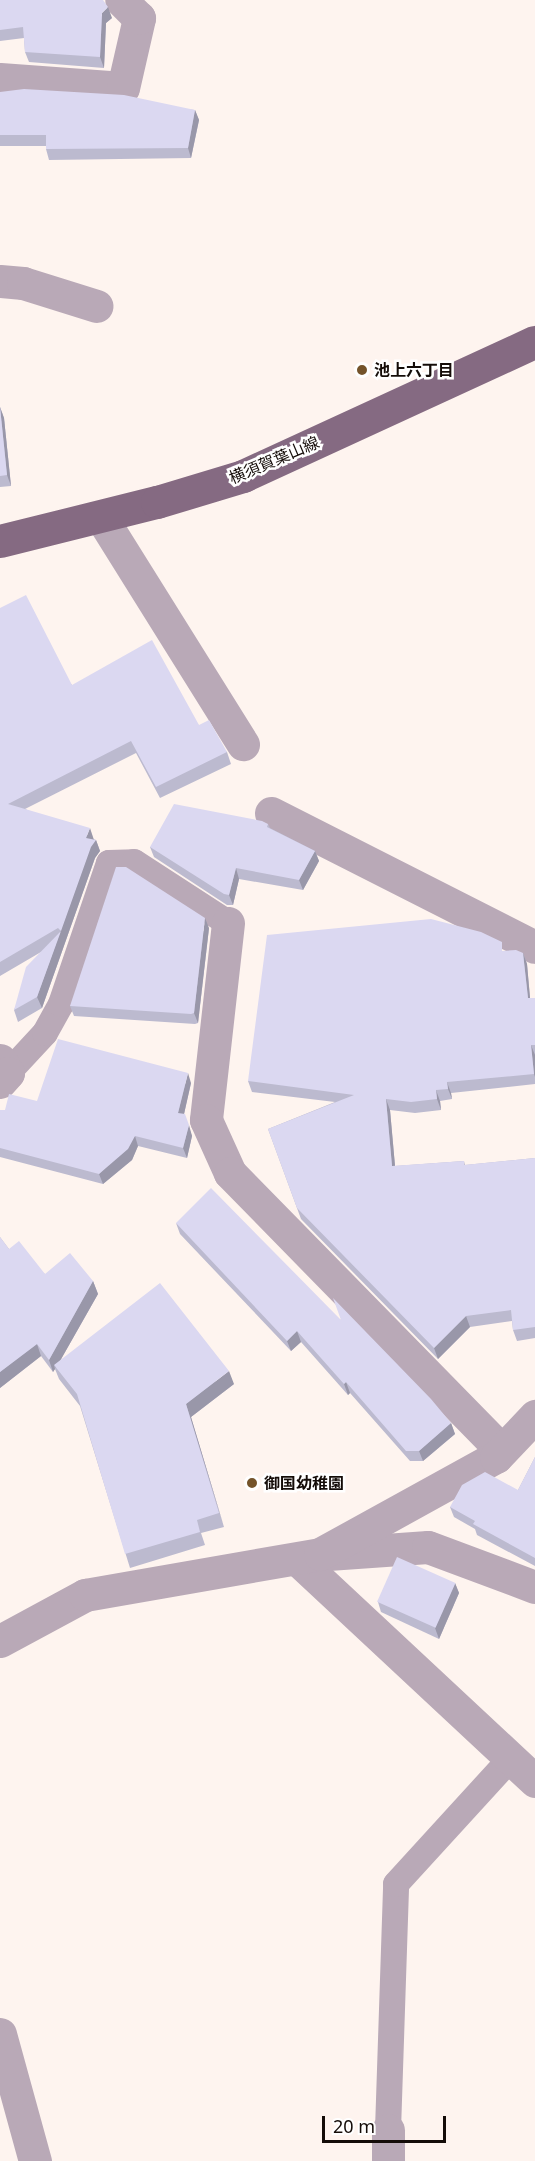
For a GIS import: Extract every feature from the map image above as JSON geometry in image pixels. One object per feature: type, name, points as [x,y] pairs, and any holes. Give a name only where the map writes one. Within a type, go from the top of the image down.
[{"type":"main road","name":"横須賀葉山線","points":[[0,542],[101,517],[243,476],[535,342]]},
{"type":"street","points":[[0,79],[123,88],[138,18],[121,0]]},
{"type":"street","points":[[0,281],[23,283],[97,306]]},
{"type":"street","points":[[101,517],[243,744]]},
{"type":"street","points":[[271,813],[535,947]]},
{"type":"street","points":[[228,923],[206,1120],[230,1173],[501,1450]]},
{"type":"street","points":[[309,1557],[496,1457],[535,1416]]},
{"type":"street","points":[[0,1641],[85,1595],[309,1557],[428,1547],[535,1587]]},
{"type":"street","points":[[309,1557],[510,1759],[535,1781]]},
{"type":"street","points":[[0,2034],[35,2161]]},
{"type":"lane","points":[[3,1071],[45,1033],[61,1004],[89,914],[109,863],[134,862],[228,923]]},
{"type":"lane","points":[[388,2146],[396,1884],[510,1759]]},
{"type":"building","points":[[0,0],[103,0],[108,7],[102,13],[100,57],[25,52],[23,27],[0,30]]},
{"type":"building","points":[[24,89],[124,95],[195,110],[188,148],[46,149],[46,135],[0,135],[0,92]]},
{"type":"building","points":[[0,407],[7,475],[0,476]]},
{"type":"building","points":[[26,595],[72,685],[152,640],[199,725],[209,720],[227,752],[156,787],[131,741],[8,804],[90,828],[86,838],[96,840],[91,847],[61,931],[58,928],[0,962],[0,608]]},
{"type":"building","points":[[174,804],[262,821],[268,824],[267,827],[315,851],[299,880],[236,868],[229,895],[224,894],[150,847]]},
{"type":"building","points":[[116,867],[126,867],[205,918],[194,1013],[70,1006]]},
{"type":"building","points":[[431,919],[481,932],[502,942],[502,951],[516,950],[523,953],[528,998],[535,998],[535,1045],[531,1045],[534,1074],[447,1082],[448,1089],[436,1090],[437,1099],[411,1102],[386,1099],[392,1166],[464,1161],[464,1165],[535,1158],[535,1327],[513,1330],[511,1310],[466,1316],[434,1348],[297,1208],[268,1129],[354,1095],[248,1081],[267,935]]},
{"type":"building","points":[[61,931],[37,997],[14,1010],[26,967]]},
{"type":"building","points":[[58,1039],[188,1073],[178,1113],[185,1114],[189,1125],[183,1148],[135,1136],[128,1149],[99,1174],[0,1148],[0,1110],[5,1110],[9,1094],[37,1101]]},
{"type":"building","points":[[211,1188],[341,1320],[333,1298],[431,1399],[451,1423],[419,1451],[406,1451],[346,1382],[344,1384],[297,1331],[287,1341],[176,1223]]},
{"type":"building","points":[[0,1237],[9,1249],[19,1241],[45,1274],[70,1253],[93,1281],[49,1360],[37,1344],[0,1372]]},
{"type":"building","points":[[160,1283],[229,1371],[186,1404],[219,1513],[197,1520],[200,1532],[125,1554],[77,1394],[54,1365]]},
{"type":"building","points":[[535,1457],[535,1558],[473,1524],[475,1521],[450,1507],[462,1485],[485,1472],[518,1490]]},
{"type":"building","points":[[397,1557],[455,1583],[436,1628],[377,1602]]},
{"type":"place","name":"池上六丁目","points":[[362,370]]},
{"type":"place","name":"御国幼稚園","points":[[252,1483]]}]
